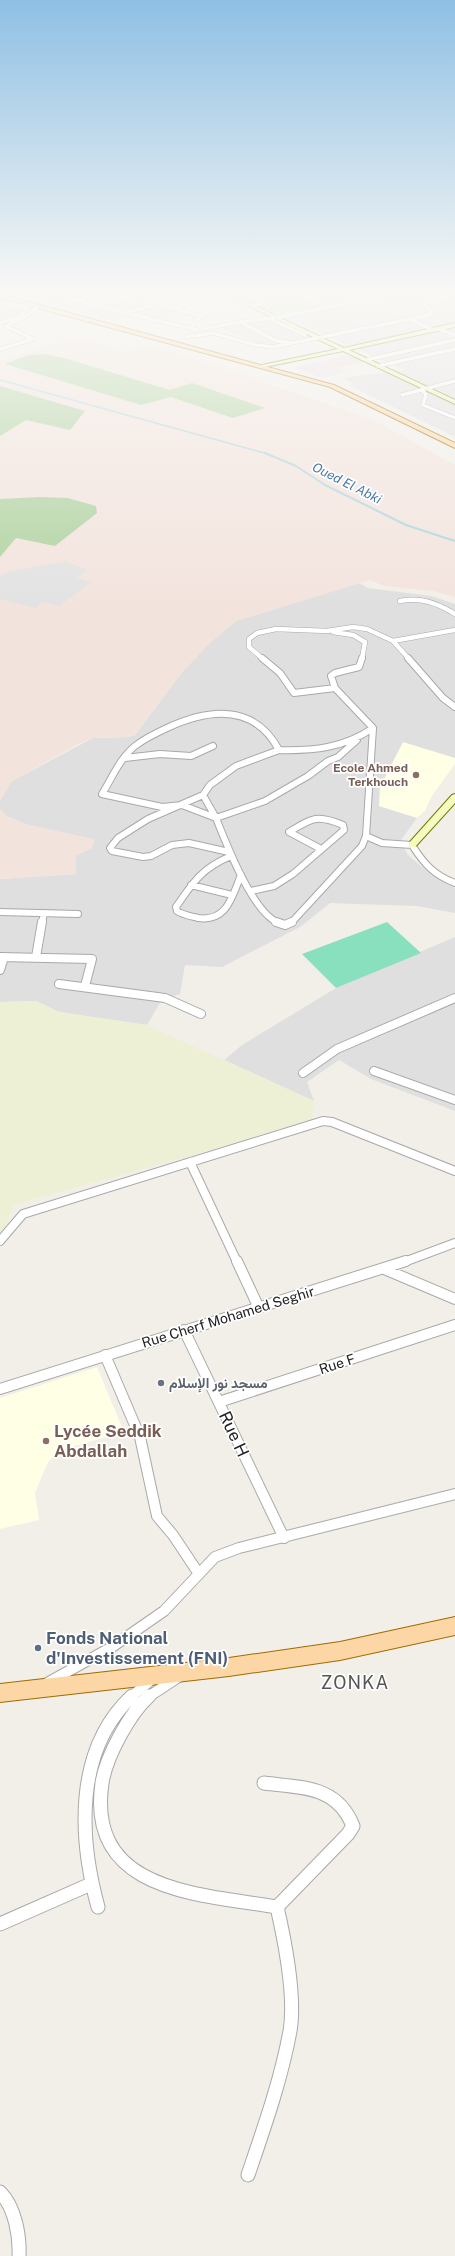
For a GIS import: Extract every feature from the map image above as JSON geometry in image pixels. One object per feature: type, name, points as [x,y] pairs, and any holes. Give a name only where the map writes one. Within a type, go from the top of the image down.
[{"type":"main road","points":[[357,398],[455,446]]},
{"type":"main road","points":[[368,398],[455,441]]},
{"type":"main road","points":[[0,1693],[187,1672],[340,1651],[455,1626]]},
{"type":"street","points":[[425,398],[423,405],[455,418]]},
{"type":"street","points":[[400,601],[417,598],[430,600],[455,614]]},
{"type":"street","points":[[328,631],[345,627],[362,628],[374,632],[385,640],[393,641],[455,630]]},
{"type":"street","points":[[203,795],[216,818],[230,854],[241,875],[266,914],[275,922],[287,925],[296,919],[362,846],[366,836],[370,730],[335,688],[331,676],[335,673],[358,667],[366,645],[365,642],[353,635],[297,628],[272,630],[253,635],[248,643],[254,653],[280,673],[294,693],[335,688]]},
{"type":"street","points":[[393,641],[443,698],[455,707]]},
{"type":"street","points":[[279,750],[270,735],[258,725],[240,718],[210,713],[200,715],[148,737],[134,748],[125,758],[102,794],[162,807],[182,805],[216,818],[265,800],[308,776],[328,761],[338,757],[370,730]]},
{"type":"street","points":[[230,854],[189,843],[172,845],[151,856],[112,851],[110,848],[111,844],[118,838],[148,819],[203,795],[210,785],[236,766],[279,750],[314,750],[343,743],[370,730]]},
{"type":"street","points":[[125,758],[160,754],[190,756],[213,746]]},
{"type":"street","points":[[412,845],[455,797]]},
{"type":"street","points":[[251,891],[274,886],[293,874],[344,830],[343,825],[322,816],[315,817],[289,832],[321,849]]},
{"type":"street","points":[[366,836],[382,843]]},
{"type":"street","points":[[362,846],[382,843],[412,845]]},
{"type":"street","points":[[412,845],[423,865],[429,870],[455,883]]},
{"type":"street","points":[[230,854],[200,872],[176,907],[177,911],[206,920],[221,915],[241,875]]},
{"type":"street","points":[[191,886],[232,895]]},
{"type":"street","points":[[0,912],[78,914]]},
{"type":"street","points":[[36,957],[44,914]]},
{"type":"street","points":[[0,970],[2,957],[92,959],[85,986]]},
{"type":"street","points":[[59,984],[85,986],[165,998],[201,1014]]},
{"type":"street","points":[[303,1073],[337,1049],[420,1011],[455,998]]},
{"type":"street","points":[[374,1071],[455,1100]]},
{"type":"street","points":[[0,1241],[18,1218],[23,1214],[327,1121],[455,1171]]},
{"type":"street","points":[[190,1162],[258,1306]]},
{"type":"street","name":"Rue Cherf Mohamed Seghir","points":[[0,1389],[258,1306],[384,1269],[455,1243]]},
{"type":"street","points":[[384,1269],[455,1299]]},
{"type":"street","name":"Rue F","points":[[219,1402],[455,1325]]},
{"type":"street","name":"Rue H","points":[[184,1330],[284,1538]]},
{"type":"street","points":[[105,1355],[140,1436],[157,1516],[173,1535],[199,1574]]},
{"type":"street","points":[[36,1689],[118,1643],[164,1610],[215,1558],[239,1548],[284,1538],[455,1494]]},
{"type":"street","points":[[187,1672],[146,1700],[108,1759],[100,1795],[102,1826],[115,1854],[138,1874],[162,1886],[277,1906]]},
{"type":"street","points":[[98,1906],[91,1884],[83,1818],[88,1776],[100,1741],[120,1710],[156,1675]]},
{"type":"street","points":[[264,1783],[326,1794],[339,1800],[350,1814],[353,1826],[348,1834],[277,1906]]},
{"type":"street","points":[[0,1924],[91,1884]]},
{"type":"street","points":[[248,2176],[272,2105],[290,2030],[289,1981],[285,1941],[277,1906]]},
{"type":"street","points":[[0,2192],[6,2198],[20,2239],[19,2256]]},
{"type":"shaded area","points":[[0,398],[311,398],[373,420],[455,465],[455,597],[433,591],[384,586],[370,580],[236,621],[211,642],[182,672],[135,735],[128,737],[93,738],[78,744],[12,781],[0,801]]},
{"type":"shaded area","points":[[375,398],[455,398],[455,437]]},
{"type":"shaded area","points":[[66,561],[87,570],[76,578],[92,582],[59,606],[43,602],[35,608],[0,599],[0,576],[7,572]]},
{"type":"shaded area","points":[[359,583],[368,588],[431,596],[455,604],[455,764],[432,796],[425,811],[417,818],[401,840],[407,854],[423,868],[455,888],[455,913],[417,906],[330,903],[300,927],[222,967],[185,965],[180,994],[161,1001],[147,1025],[59,1012],[36,1001],[0,1002],[0,879],[76,874],[76,855],[92,848],[94,841],[25,824],[7,816],[0,809],[0,801],[12,781],[93,738],[128,737],[135,735],[182,672],[211,642],[236,621]]},
{"type":"shaded area","name":"Ecole Ahmed Terkhouch","points":[[403,742],[455,758],[455,764],[432,796],[425,811],[417,818],[379,806],[380,787]]},
{"type":"shaded area","points":[[0,809],[7,816],[25,824],[94,839],[92,848],[76,855],[76,874],[0,879]]},
{"type":"shaded area","points":[[455,937],[455,1111],[371,1079],[339,1060],[307,1082],[314,1101],[224,1060],[242,1045],[336,988]]},
{"type":"shaded area","points":[[36,1001],[59,1012],[147,1025],[314,1101],[312,1122],[14,1205],[3,1232],[0,1232],[0,1002]]},
{"type":"shaded area","name":"Lycée Seddik Abdallah","points":[[97,1367],[124,1432],[60,1450],[48,1462],[35,1493],[39,1520],[0,1529],[0,1398]]},
{"type":"green space","points":[[0,398],[42,398],[85,411],[70,430],[26,420],[0,436]]},
{"type":"green space","points":[[119,398],[166,398],[141,405]]},
{"type":"green space","points":[[175,398],[237,398],[265,408],[233,418]]},
{"type":"green space","points":[[40,497],[68,498],[96,506],[97,513],[55,546],[16,538],[0,557],[0,499]]},
{"type":"green space","points":[[387,922],[421,953],[336,988],[302,954]]},
{"type":"waterway","name":"Oued El Abki","points":[[66,398],[266,454]]},
{"type":"waterway","name":"Oued El Abki","points":[[266,454],[296,466],[325,485],[406,525],[455,541]]},
{"type":"place","name":"Ecole Ahmed Terkhouch","points":[[416,775]]},
{"type":"place","name":"مسجد نور الإسلام","points":[[161,1383]]},
{"type":"place","name":"Lycée Seddik Abdallah","points":[[46,1441]]},
{"type":"place","name":"Fonds National d'Investissement (FNI)","points":[[38,1648]]},
{"type":"district","name":"ZONKA","points":[[355,1682]]}]
